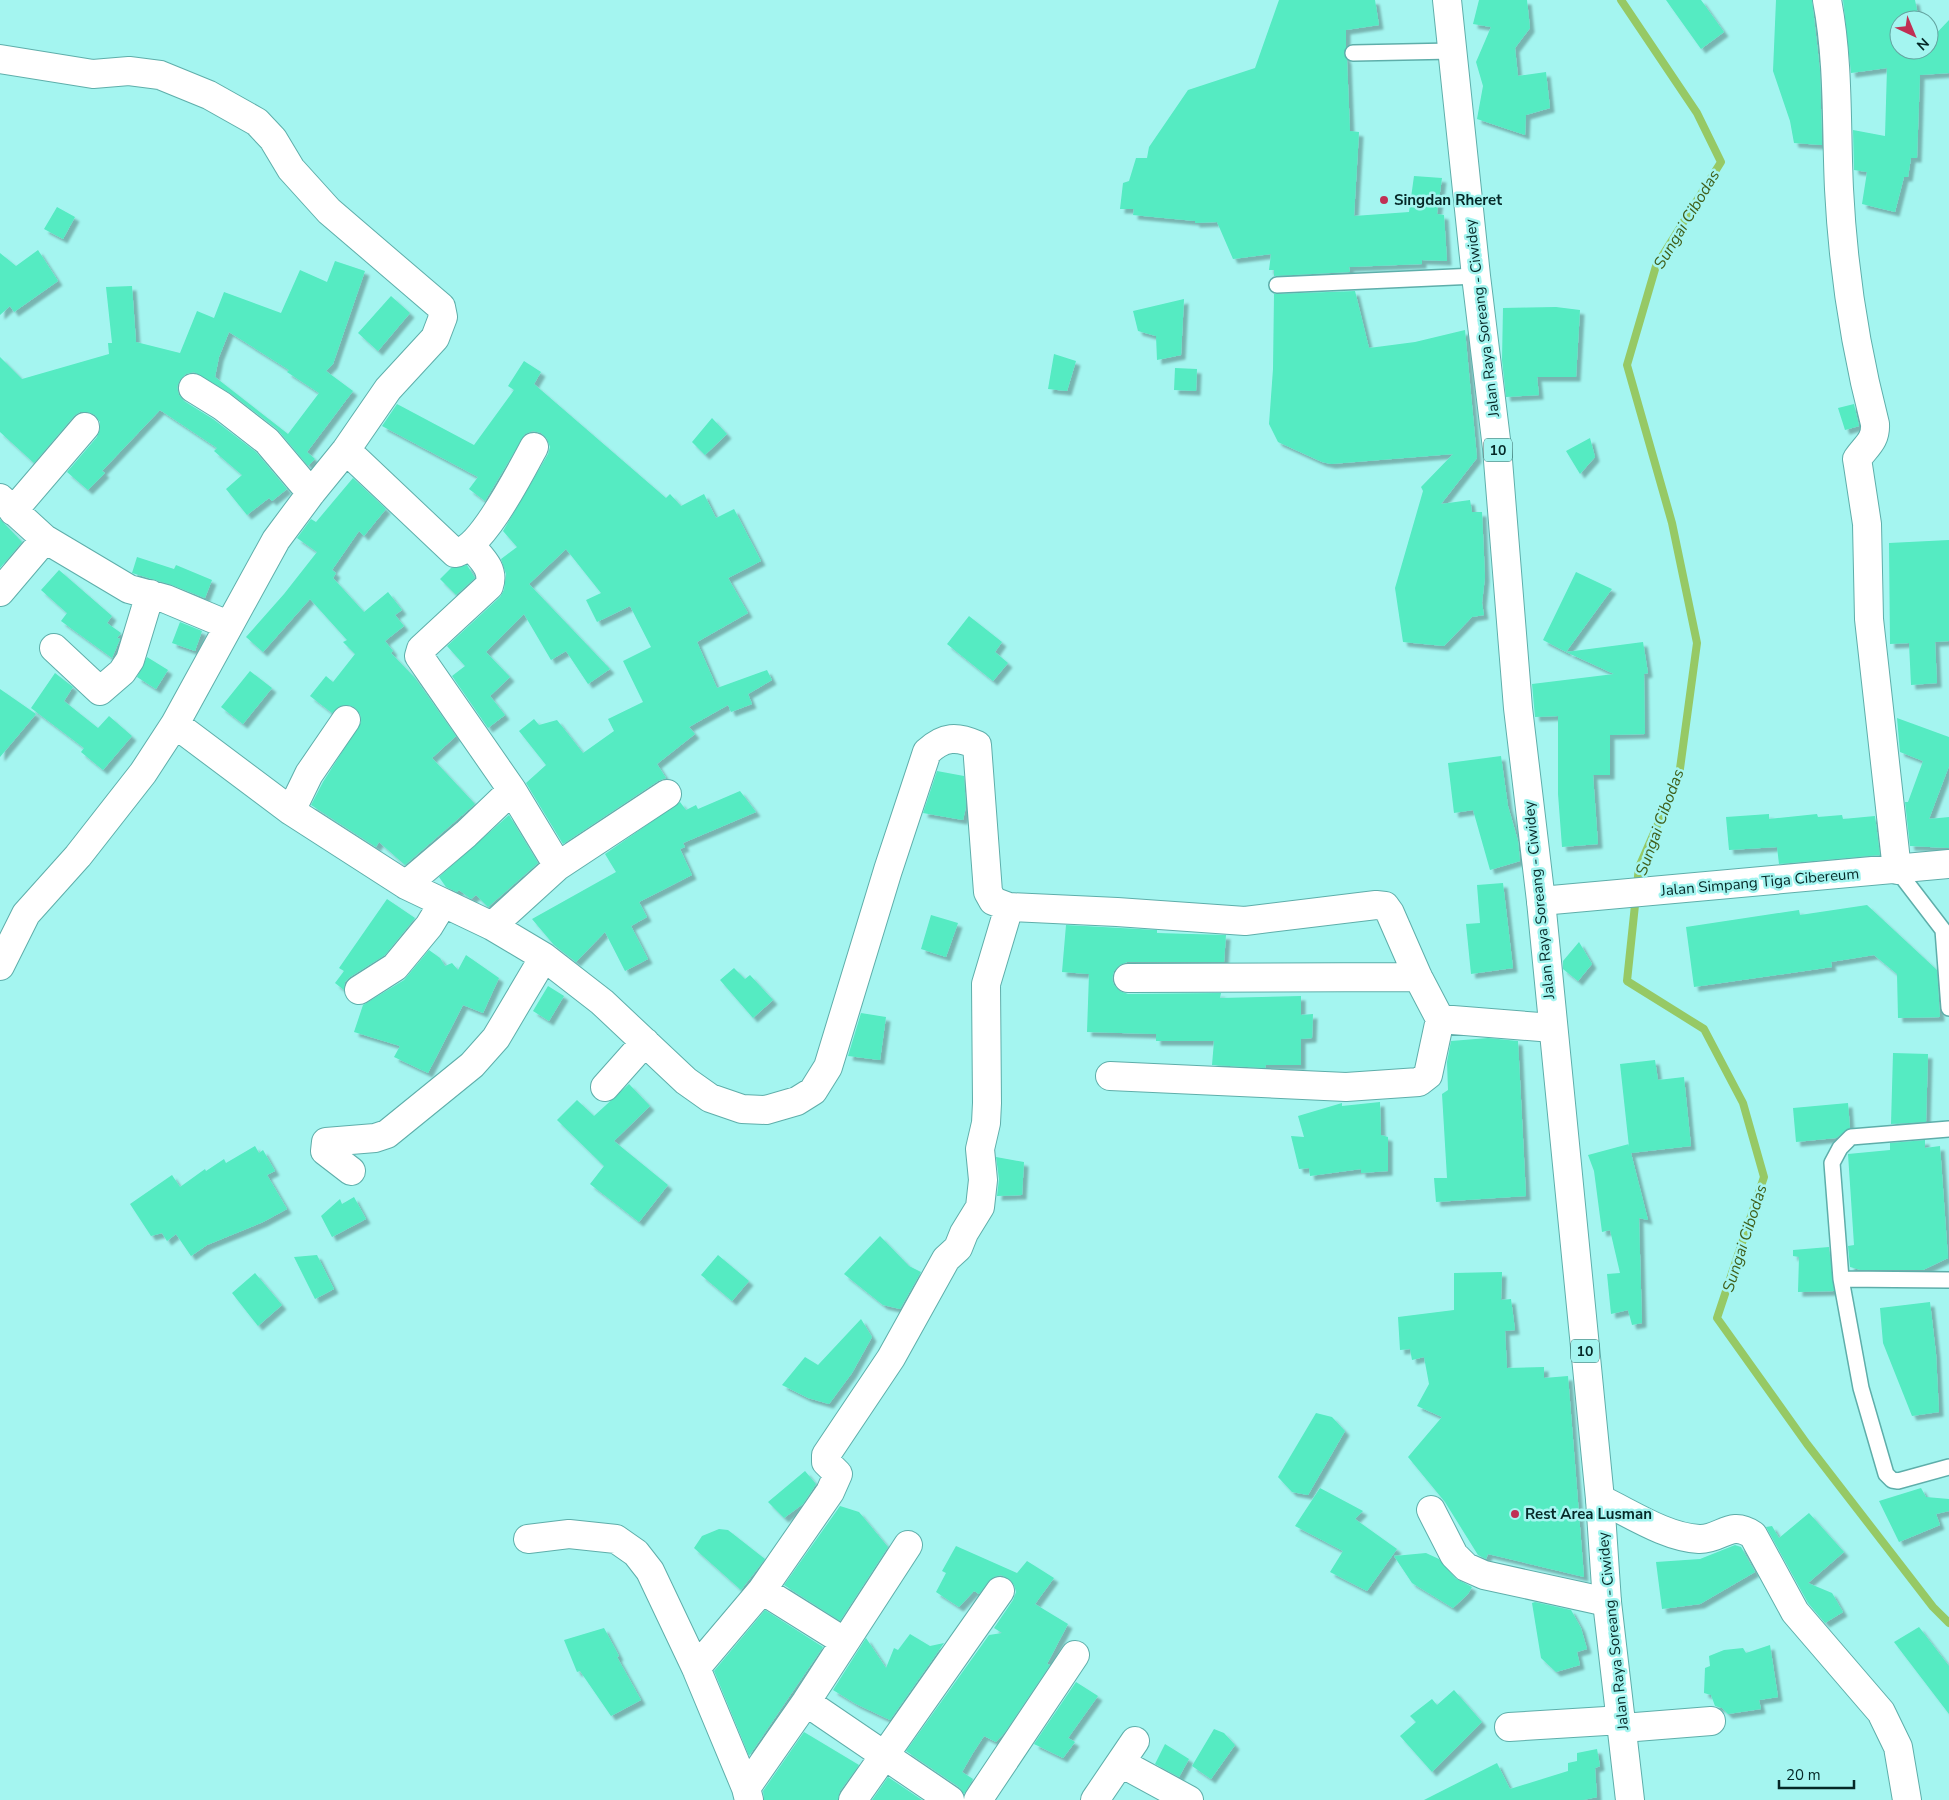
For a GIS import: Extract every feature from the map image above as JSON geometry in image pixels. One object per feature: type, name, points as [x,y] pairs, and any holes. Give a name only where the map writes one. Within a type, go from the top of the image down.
[{"type":"main road","name":"Jalan Raya Soreang - Ciwidey","points":[[1447,0],[1476,276],[1497,448],[1518,708],[1541,901],[1600,1499],[1607,1602],[1630,1800]]},
{"type":"main road","points":[[1827,0],[1834,34],[1839,190],[1854,338],[1875,424],[1875,434],[1871,444],[1857,459],[1867,524],[1869,619],[1897,870]]},
{"type":"main road","points":[[0,59],[93,74],[129,70],[160,75],[209,95],[257,122],[273,140],[291,169],[329,211],[441,307],[443,317],[435,338],[388,389],[346,450],[276,540],[175,724],[143,773],[78,856],[26,914],[0,966]]},
{"type":"main road","points":[[193,388],[222,406],[267,442],[311,493]]},
{"type":"main road","points":[[85,427],[7,505],[46,539],[129,589],[150,594],[228,625]]},
{"type":"main road","points":[[346,450],[455,553],[462,552],[471,546],[492,519],[534,447]]},
{"type":"main road","points":[[0,592],[46,539]]},
{"type":"main road","points":[[471,546],[489,568],[492,577],[489,586],[421,649],[420,656],[512,790],[558,866]]},
{"type":"main road","points":[[54,648],[100,691],[122,672],[130,660],[150,594]]},
{"type":"main road","points":[[291,812],[309,774],[346,720]]},
{"type":"main road","points":[[175,724],[291,812],[406,885],[492,926],[544,957],[602,1002],[686,1081],[710,1098],[742,1108],[766,1110],[797,1101],[813,1090],[828,1068],[927,752],[935,744],[956,737],[978,745],[988,892],[993,901],[1009,907],[1245,921],[1376,905],[1385,906],[1440,1019],[1428,1075],[1418,1082],[1346,1087],[1110,1076]]},
{"type":"main road","points":[[406,885],[466,834],[512,790]]},
{"type":"main road","points":[[492,926],[558,866],[667,794]]},
{"type":"main road","name":"Jalan Simpang Tiga Cibereum","points":[[1541,901],[1949,864]]},
{"type":"main road","points":[[359,990],[395,967],[429,926],[443,903]]},
{"type":"main road","points":[[696,1668],[762,1590],[834,1483],[838,1474],[826,1462],[826,1455],[891,1358],[946,1260],[958,1248],[964,1233],[980,1207],[983,1180],[980,1149],[986,1123],[987,1103],[986,984],[1009,907]]},
{"type":"main road","points":[[351,1171],[325,1151],[326,1142],[374,1138],[387,1134],[465,1072],[496,1038],[544,957]]},
{"type":"main road","points":[[1128,978],[1418,977]]},
{"type":"main road","points":[[1440,1019],[1553,1028]]},
{"type":"main road","points":[[605,1087],[645,1042]]},
{"type":"main road","points":[[1600,1499],[1682,1536],[1702,1539],[1732,1528],[1745,1529],[1753,1535],[1795,1612],[1881,1712],[1898,1747],[1906,1800]]},
{"type":"main road","points":[[1431,1510],[1454,1555],[1466,1567],[1484,1575],[1607,1602]]},
{"type":"main road","points":[[528,1540],[570,1534],[616,1539],[636,1553],[650,1572],[696,1668],[748,1794]]},
{"type":"main road","points":[[748,1794],[908,1544]]},
{"type":"main road","points":[[762,1590],[845,1642]]},
{"type":"main road","points":[[853,1800],[1000,1592]]},
{"type":"main road","points":[[978,1800],[1076,1655]]},
{"type":"main road","points":[[806,1702],[950,1800]]},
{"type":"main road","points":[[1509,1727],[1711,1721]]},
{"type":"main road","points":[[1094,1800],[1135,1741]]},
{"type":"main road","points":[[1121,1763],[1189,1800]]},
{"type":"lane","points":[[1353,53],[1453,50]]},
{"type":"lane","points":[[1278,285],[1476,276]]},
{"type":"lane","points":[[1897,870],[1946,929],[1949,1008]]},
{"type":"lane","points":[[1949,1129],[1850,1137],[1840,1148],[1832,1163],[1841,1279],[1861,1388],[1886,1474],[1892,1480],[1898,1480],[1949,1467]]},
{"type":"lane","points":[[1841,1279],[1949,1280]]},
{"type":"building","points":[[1279,0],[1375,0],[1379,25],[1346,30],[1344,54],[1347,60],[1350,131],[1359,132],[1354,216],[1409,212],[1414,176],[1442,178],[1437,214],[1444,215],[1447,261],[1422,260],[1422,264],[1349,267],[1350,272],[1274,276],[1274,270],[1269,270],[1271,254],[1233,259],[1217,222],[1195,223],[1195,221],[1133,215],[1134,209],[1120,209],[1123,183],[1129,181],[1136,158],[1147,158],[1149,147],[1188,90],[1255,68]]},
{"type":"building","points":[[1479,0],[1527,0],[1530,28],[1515,48],[1518,76],[1546,72],[1550,108],[1526,115],[1525,135],[1477,119],[1483,86],[1476,62],[1491,27],[1473,24]]},
{"type":"building","points":[[1666,0],[1701,0],[1724,32],[1701,49]]},
{"type":"building","points":[[1776,0],[1812,0],[1820,71],[1822,145],[1794,143],[1790,121],[1773,71]]},
{"type":"building","points":[[1843,0],[1915,0],[1917,10],[1889,10],[1889,60],[1939,60],[1939,30],[1949,20],[1949,73],[1920,75],[1917,158],[1911,158],[1908,177],[1904,177],[1895,212],[1862,204],[1867,172],[1854,170],[1853,130],[1885,136],[1887,68],[1851,73]]},
{"type":"building","points":[[57,207],[75,217],[63,239],[44,229]]},
{"type":"building","points":[[38,250],[58,281],[14,312],[10,306],[0,315],[0,253],[16,266]]},
{"type":"building","points":[[335,261],[365,271],[333,364],[326,371],[353,391],[307,452],[315,459],[308,466],[277,429],[230,393],[194,372],[186,374],[180,380],[177,387],[179,395],[184,401],[213,419],[256,452],[287,489],[272,501],[269,498],[247,515],[226,489],[242,475],[214,451],[217,448],[160,410],[102,471],[105,473],[88,490],[67,472],[97,437],[100,422],[95,415],[80,412],[74,416],[34,463],[0,432],[0,357],[22,379],[109,354],[108,343],[112,343],[106,287],[132,286],[136,342],[180,353],[197,311],[214,318],[224,292],[281,313],[300,270],[327,282]],"holes":[[[229,332],[289,370],[287,372],[319,393],[288,434],[215,377],[219,357]]]},
{"type":"building","points":[[1355,291],[1369,348],[1415,342],[1465,330],[1477,458],[1441,504],[1470,500],[1472,512],[1482,512],[1485,577],[1482,603],[1484,615],[1472,617],[1444,646],[1403,642],[1395,588],[1423,491],[1421,487],[1453,454],[1331,464],[1322,462],[1278,442],[1269,424],[1273,369],[1274,294]]},
{"type":"building","points":[[391,296],[410,313],[378,351],[358,333]]},
{"type":"building","points":[[1184,299],[1181,355],[1157,360],[1156,336],[1138,331],[1133,311]]},
{"type":"building","points":[[1556,307],[1580,310],[1576,377],[1537,377],[1539,395],[1506,397],[1502,360],[1503,308]]},
{"type":"building","points":[[1054,354],[1076,361],[1067,391],[1048,389]]},
{"type":"building","points":[[524,361],[541,372],[534,384],[666,498],[670,494],[681,506],[704,494],[716,518],[734,509],[761,561],[728,578],[748,613],[697,642],[717,688],[767,670],[772,680],[748,694],[752,704],[731,712],[728,705],[689,727],[695,734],[657,764],[666,778],[658,781],[563,844],[526,783],[546,765],[519,731],[534,719],[539,725],[557,720],[583,753],[614,731],[608,719],[643,702],[623,661],[651,647],[630,606],[597,622],[586,600],[601,593],[566,549],[529,584],[610,669],[588,684],[566,651],[551,660],[524,614],[486,652],[510,677],[490,696],[505,715],[488,728],[452,676],[465,666],[447,646],[500,597],[504,590],[506,574],[501,559],[517,547],[503,531],[548,454],[550,447],[547,439],[541,433],[533,431],[525,434],[485,501],[469,489],[478,477],[382,426],[397,404],[474,445],[514,390],[508,386]]},
{"type":"building","points":[[1175,368],[1197,369],[1196,391],[1174,390]]},
{"type":"building","points":[[1854,404],[1859,426],[1845,430],[1838,408]]},
{"type":"building","points":[[712,418],[727,434],[705,455],[692,442]]},
{"type":"building","points":[[1590,438],[1595,457],[1580,474],[1566,451]]},
{"type":"building","points":[[353,478],[386,509],[364,536],[359,531],[332,570],[336,573],[333,578],[364,612],[388,592],[402,610],[395,615],[404,626],[385,641],[393,651],[391,653],[415,678],[456,736],[432,758],[475,804],[405,865],[379,842],[376,847],[311,805],[323,782],[361,722],[360,714],[354,707],[348,705],[340,706],[332,713],[310,696],[326,676],[333,682],[355,654],[343,642],[347,640],[310,599],[263,652],[246,637],[284,594],[317,552],[297,538],[311,519],[316,522]]},
{"type":"building","points":[[0,519],[22,542],[0,568]]},
{"type":"building","points":[[1949,540],[1949,641],[1935,642],[1937,683],[1911,685],[1909,643],[1890,644],[1889,543]]},
{"type":"building","points":[[137,557],[174,569],[176,565],[212,580],[205,598],[172,585],[132,573]]},
{"type":"building","points":[[467,565],[475,578],[456,595],[440,579],[451,568]]},
{"type":"building","points":[[59,570],[112,616],[107,623],[121,633],[117,638],[120,639],[112,658],[61,621],[67,613],[41,590]]},
{"type":"building","points":[[1576,572],[1612,589],[1566,652],[1543,640]]},
{"type":"building","points":[[969,616],[1002,642],[995,652],[1008,663],[993,681],[947,644]]},
{"type":"building","points":[[180,622],[202,631],[195,651],[172,643]]},
{"type":"building","points":[[1643,642],[1648,673],[1644,674],[1645,734],[1610,735],[1610,775],[1593,775],[1598,844],[1562,847],[1558,794],[1558,716],[1535,717],[1532,684],[1614,674],[1566,652]]},
{"type":"building","points":[[147,657],[168,670],[156,689],[137,677]]},
{"type":"building","points":[[250,671],[272,688],[243,724],[221,707]]},
{"type":"building","points":[[55,673],[73,687],[64,701],[98,728],[109,716],[132,736],[103,770],[81,752],[84,748],[31,708]]},
{"type":"building","points":[[0,689],[36,714],[0,757]]},
{"type":"building","points":[[1897,718],[1949,737],[1949,766],[1929,819],[1949,817],[1949,848],[1910,846],[1905,802],[1908,802],[1923,761],[1900,752]]},
{"type":"building","points":[[1501,756],[1508,806],[1518,841],[1520,861],[1490,870],[1473,810],[1454,813],[1448,763]]},
{"type":"building","points":[[937,771],[964,776],[966,807],[963,820],[923,813]]},
{"type":"building","points":[[740,791],[756,812],[683,843],[685,847],[680,849],[692,875],[639,902],[647,917],[631,926],[648,959],[625,971],[605,932],[576,962],[554,945],[532,919],[616,872],[605,854],[680,802],[686,810],[696,805],[698,809]]},
{"type":"building","points":[[1769,814],[1769,819],[1817,814],[1818,817],[1842,815],[1843,819],[1875,816],[1880,855],[1779,864],[1777,847],[1729,850],[1726,817]]},
{"type":"building","points":[[509,815],[538,863],[488,907],[476,895],[471,899],[459,890],[457,892],[446,887],[439,877]]},
{"type":"building","points":[[1503,883],[1513,968],[1471,974],[1466,924],[1480,923],[1477,885]]},
{"type":"building","points":[[387,899],[415,918],[385,955],[345,982],[344,990],[335,983],[344,971],[339,968]]},
{"type":"building","points":[[1867,905],[1937,970],[1940,1017],[1898,1018],[1897,974],[1874,955],[1831,962],[1832,967],[1694,987],[1686,927],[1799,910],[1800,915]]},
{"type":"building","points":[[931,915],[958,923],[946,957],[921,949]]},
{"type":"building","points":[[1066,925],[1157,930],[1157,933],[1226,935],[1224,962],[1127,962],[1120,965],[1114,971],[1112,979],[1114,985],[1120,991],[1128,994],[1221,993],[1220,998],[1301,996],[1301,1015],[1313,1014],[1312,1038],[1301,1039],[1301,1065],[1266,1065],[1265,1068],[1212,1065],[1214,1041],[1156,1041],[1156,1034],[1087,1032],[1089,974],[1062,972]]},
{"type":"building","points":[[1579,942],[1592,964],[1578,981],[1563,969],[1563,961]]},
{"type":"building","points":[[429,950],[440,958],[445,966],[452,963],[458,970],[466,955],[499,978],[483,1013],[463,1005],[428,1073],[394,1057],[400,1046],[354,1032],[363,1005],[404,980]]},
{"type":"building","points":[[734,968],[745,979],[750,975],[773,1000],[753,1018],[720,980]]},
{"type":"building","points":[[548,986],[564,996],[549,1021],[533,1011]]},
{"type":"building","points":[[861,1013],[886,1017],[880,1060],[848,1056]]},
{"type":"building","points":[[1488,1038],[1518,1041],[1526,1196],[1436,1202],[1434,1178],[1447,1178],[1442,1094],[1448,1090],[1447,1062],[1451,1041]]},
{"type":"building","points":[[1893,1053],[1928,1054],[1926,1122],[1891,1124]]},
{"type":"building","points":[[1655,1060],[1658,1080],[1684,1077],[1691,1146],[1631,1153],[1648,1220],[1639,1218],[1642,1323],[1632,1325],[1628,1310],[1611,1314],[1607,1274],[1620,1273],[1610,1230],[1602,1232],[1594,1171],[1588,1155],[1629,1144],[1620,1064]]},
{"type":"building","points":[[629,1084],[650,1106],[614,1141],[668,1185],[639,1222],[590,1184],[604,1166],[557,1120],[577,1100],[594,1116]]},
{"type":"building","points":[[1380,1102],[1381,1135],[1388,1137],[1388,1171],[1361,1173],[1361,1169],[1310,1176],[1309,1168],[1299,1169],[1291,1136],[1304,1137],[1298,1116],[1342,1103],[1342,1106]]},
{"type":"building","points":[[1848,1103],[1850,1128],[1836,1138],[1796,1142],[1793,1108]]},
{"type":"building","points":[[1925,1140],[1925,1148],[1940,1146],[1948,1258],[1923,1270],[1861,1270],[1850,1267],[1848,1246],[1854,1245],[1848,1154],[1890,1150],[1890,1143]]},
{"type":"building","points":[[255,1146],[259,1153],[263,1150],[275,1171],[267,1175],[287,1209],[263,1222],[207,1245],[191,1256],[176,1234],[167,1241],[162,1233],[151,1236],[130,1204],[172,1175],[180,1187],[205,1169],[206,1171],[224,1159],[226,1163]]},
{"type":"building","points":[[996,1157],[1024,1162],[1022,1195],[997,1196],[999,1179]]},
{"type":"building","points":[[354,1197],[366,1219],[332,1237],[321,1216],[340,1199],[342,1204]]},
{"type":"building","points":[[880,1236],[909,1266],[921,1272],[900,1309],[883,1305],[844,1274]]},
{"type":"building","points":[[1829,1247],[1834,1291],[1798,1292],[1799,1257],[1793,1256],[1793,1250]]},
{"type":"building","points":[[317,1255],[334,1289],[315,1299],[294,1257]]},
{"type":"building","points":[[718,1255],[749,1281],[732,1301],[701,1275]]},
{"type":"building","name":"Rest Area Lusman","points":[[1502,1272],[1501,1300],[1511,1299],[1515,1330],[1505,1331],[1507,1368],[1544,1367],[1544,1378],[1568,1376],[1584,1577],[1488,1554],[1486,1559],[1478,1555],[1445,1502],[1408,1457],[1442,1417],[1417,1406],[1429,1384],[1424,1357],[1412,1360],[1410,1349],[1400,1350],[1398,1317],[1454,1310],[1454,1273]]},
{"type":"building","points":[[255,1273],[282,1305],[258,1326],[232,1293]]},
{"type":"building","points":[[1930,1302],[1936,1354],[1939,1412],[1912,1416],[1883,1343],[1880,1308]]},
{"type":"building","points":[[861,1319],[872,1337],[852,1373],[829,1404],[808,1398],[782,1385],[805,1357],[818,1365]]},
{"type":"building","points":[[1316,1413],[1332,1417],[1345,1431],[1308,1495],[1292,1492],[1278,1477]]},
{"type":"building","points":[[805,1471],[816,1484],[803,1504],[784,1518],[768,1502]]},
{"type":"building","points":[[1320,1488],[1363,1511],[1355,1519],[1397,1549],[1367,1591],[1330,1572],[1343,1551],[1295,1526]]},
{"type":"building","points":[[1921,1488],[1926,1497],[1949,1499],[1949,1511],[1936,1514],[1940,1525],[1899,1542],[1879,1501]]},
{"type":"building","points":[[840,1506],[859,1512],[888,1547],[840,1621],[784,1585]]},
{"type":"building","points":[[1809,1513],[1844,1552],[1808,1583],[1832,1593],[1843,1612],[1825,1623],[1808,1603],[1766,1527],[1772,1526],[1779,1538]]},
{"type":"building","points":[[719,1529],[728,1530],[765,1559],[741,1590],[694,1548],[702,1536]]},
{"type":"building","points":[[1735,1545],[1741,1547],[1755,1572],[1700,1604],[1662,1609],[1656,1562],[1700,1559]]},
{"type":"building","points":[[956,1546],[1017,1573],[1027,1561],[1054,1578],[1035,1604],[1068,1624],[1047,1664],[1050,1665],[1005,1732],[996,1742],[984,1736],[973,1753],[962,1772],[973,1779],[964,1794],[959,1787],[906,1751],[989,1635],[1002,1633],[994,1628],[1013,1600],[1016,1592],[1014,1585],[1009,1579],[1001,1575],[994,1577],[988,1582],[979,1594],[974,1591],[959,1607],[936,1592],[946,1573],[942,1571]]},
{"type":"building","points":[[1426,1553],[1439,1559],[1455,1578],[1472,1587],[1468,1594],[1453,1608],[1412,1583],[1394,1556]]},
{"type":"building","points":[[1535,1602],[1571,1610],[1581,1628],[1587,1649],[1577,1652],[1580,1665],[1556,1672],[1541,1658],[1532,1603]]},
{"type":"building","points":[[765,1610],[823,1647],[749,1756],[714,1671]]},
{"type":"building","points":[[1919,1627],[1949,1666],[1949,1714],[1894,1642]]},
{"type":"building","points":[[604,1628],[619,1656],[617,1657],[641,1700],[611,1716],[580,1671],[577,1672],[564,1640]]},
{"type":"building","points":[[910,1634],[930,1646],[944,1643],[890,1720],[856,1704],[833,1690],[866,1638],[886,1668],[894,1648],[898,1650]]},
{"type":"building","points":[[1770,1645],[1778,1697],[1759,1700],[1761,1709],[1728,1714],[1722,1708],[1715,1706],[1711,1695],[1704,1693],[1705,1668],[1710,1666],[1709,1656],[1724,1650],[1743,1648],[1746,1653]]},
{"type":"building","points":[[1076,1682],[1098,1696],[1068,1738],[1075,1742],[1063,1758],[1034,1744]]},
{"type":"building","points":[[1454,1690],[1482,1722],[1432,1772],[1400,1736],[1416,1722],[1410,1716],[1432,1699],[1437,1705]]},
{"type":"building","points":[[1214,1729],[1224,1733],[1235,1745],[1211,1779],[1192,1766]]},
{"type":"building","points":[[804,1732],[859,1765],[840,1791],[838,1800],[764,1800],[763,1791]]},
{"type":"building","points":[[1165,1744],[1189,1759],[1179,1777],[1155,1764]]},
{"type":"building","points":[[1597,1749],[1600,1766],[1595,1768],[1597,1797],[1583,1800],[1424,1800],[1497,1763],[1510,1789],[1568,1771],[1568,1763],[1577,1761],[1577,1753]]},
{"type":"building","points":[[888,1777],[922,1800],[872,1800]]},
{"type":"waterway","name":"Sungai Cibodas","points":[[1621,0],[1697,113],[1721,162],[1656,266],[1627,365],[1672,523],[1697,643],[1679,776],[1639,867],[1627,981],[1704,1029],[1743,1103],[1764,1177],[1717,1318],[1807,1444],[1933,1607],[1949,1623]]},
{"type":"place","name":"Singdan Rheret","points":[[1384,200]]},
{"type":"place","name":"Rest Area Lusman","points":[[1515,1514]]}]
